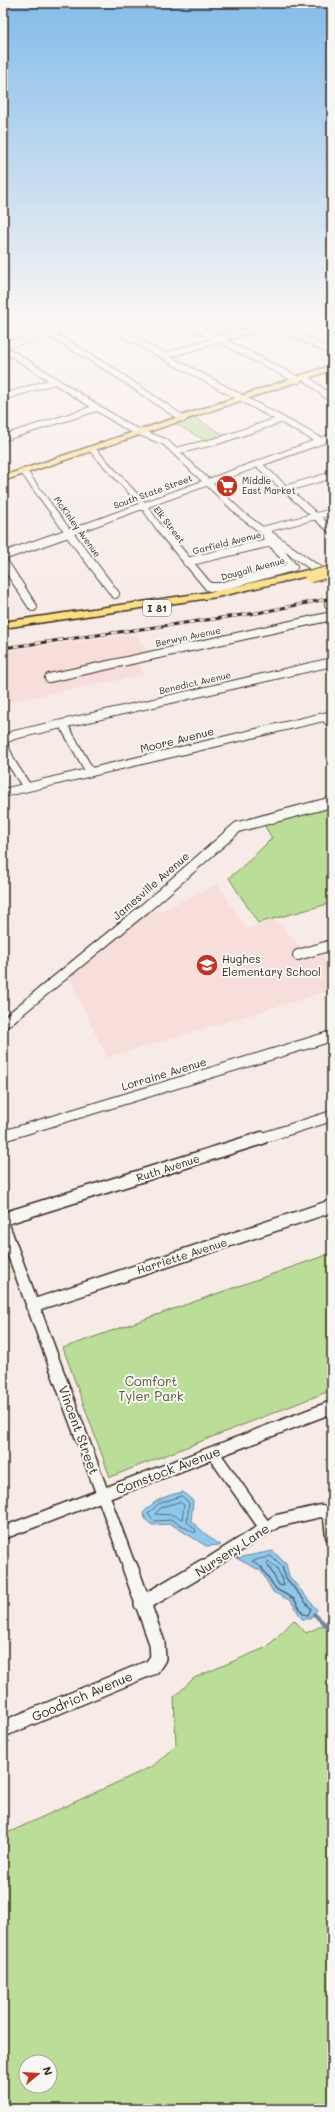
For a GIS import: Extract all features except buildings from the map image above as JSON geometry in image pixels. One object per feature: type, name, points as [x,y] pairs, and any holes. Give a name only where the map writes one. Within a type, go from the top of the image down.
[{"type":"highway","name":"I 81","points":[[3,630],[198,602],[311,575],[330,568]]},
{"type":"highway","name":"I 81","points":[[3,625],[222,593],[311,575]]},
{"type":"highway","points":[[3,617],[135,606]]},
{"type":"main road","points":[[3,479],[178,420]]},
{"type":"street","points":[[3,438],[61,420]]},
{"type":"street","points":[[115,420],[129,428],[160,440],[176,451],[243,516],[332,580]]},
{"type":"street","points":[[176,451],[221,440],[280,420],[321,441]]},
{"type":"street","name":"South State Street","points":[[3,556],[332,437]]},
{"type":"street","name":"Elk Street","points":[[92,449],[143,505],[205,585],[212,588],[219,587]]},
{"type":"street","points":[[258,464],[332,531]]},
{"type":"street","name":"McKinley Avenue","points":[[24,472],[115,594]]},
{"type":"street","points":[[285,489],[332,475]]},
{"type":"street","name":"Garfield Avenue","points":[[262,530],[332,512]]},
{"type":"street","points":[[262,530],[278,550],[288,547]]},
{"type":"street","name":"Garfield Avenue","points":[[187,562],[271,542]]},
{"type":"street","name":"Dougall Avenue","points":[[219,587],[293,567],[293,565],[278,550]]},
{"type":"street","points":[[3,561],[33,607]]},
{"type":"street","name":"Berwyn Avenue","points":[[49,678],[332,616]]},
{"type":"street","name":"Benedict Avenue","points":[[4,742],[14,735],[332,662]]},
{"type":"street","points":[[329,716],[332,725]]},
{"type":"street","name":"Moore Avenue","points":[[3,793],[329,716]]},
{"type":"street","points":[[63,724],[90,772]]},
{"type":"street","points":[[4,742],[12,764],[27,787]]},
{"type":"street","points":[[3,764],[12,764]]},
{"type":"street","name":"Jamesville Avenue","points":[[3,1024],[144,909],[238,827],[332,802]]},
{"type":"street","points":[[298,955],[332,945]]},
{"type":"street","name":"Lorraine Avenue","points":[[3,1136],[332,1036]]},
{"type":"street","name":"Ruth Avenue","points":[[3,1219],[332,1116]]},
{"type":"street","name":"Harriette Avenue","points":[[32,1306],[332,1206]]},
{"type":"street","name":"Vincent Street","points":[[3,1225],[32,1306],[48,1343],[157,1644],[158,1658]]},
{"type":"street","name":"Comstock Avenue","points":[[3,1533],[332,1406]]},
{"type":"street","points":[[213,1453],[265,1527]]},
{"type":"street","name":"Nursery Lane","points":[[142,1604],[197,1572],[265,1527],[278,1521],[320,1511],[326,1512],[330,1519],[332,1536]]},
{"type":"street","name":"Goodrich Avenue","points":[[3,1729],[152,1667],[158,1658]]},
{"type":"shaded area","points":[[136,634],[149,654],[134,657],[145,675],[3,703],[3,651]]},
{"type":"shaded area","name":"Hughes Elementary School","points":[[218,884],[246,929],[275,919],[310,958],[322,955],[332,971],[332,990],[107,1058],[69,978],[151,911],[162,910]]},
{"type":"green space","points":[[190,420],[198,420],[227,437],[208,442],[176,424]]},
{"type":"green space","points":[[332,806],[332,903],[258,923],[229,878],[272,838],[263,823]]},
{"type":"green space","name":"Comfort Tyler Park","points":[[332,1253],[332,1390],[110,1477],[63,1348]]},
{"type":"green space","points":[[294,1620],[306,1633],[332,1621],[332,2109],[3,2109],[3,1835],[153,1766],[176,1745],[174,1697],[194,1678],[267,1647]]},
{"type":"water","points":[[183,1492],[193,1501],[191,1521],[216,1543],[221,1545],[206,1546],[171,1524],[152,1525],[146,1520],[143,1513],[156,1501]]},
{"type":"water","points":[[273,1551],[286,1564],[289,1576],[317,1610],[310,1619],[302,1619],[291,1601],[273,1592],[261,1571],[236,1558]]},
{"type":"waterway","points":[[314,1614],[332,1631]]},
{"type":"railway","points":[[3,648],[257,613],[332,598]]},
{"type":"place","name":"Middle East Market","points":[[227,486]]},
{"type":"place","name":"Hughes Elementary School","points":[[207,965]]}]
